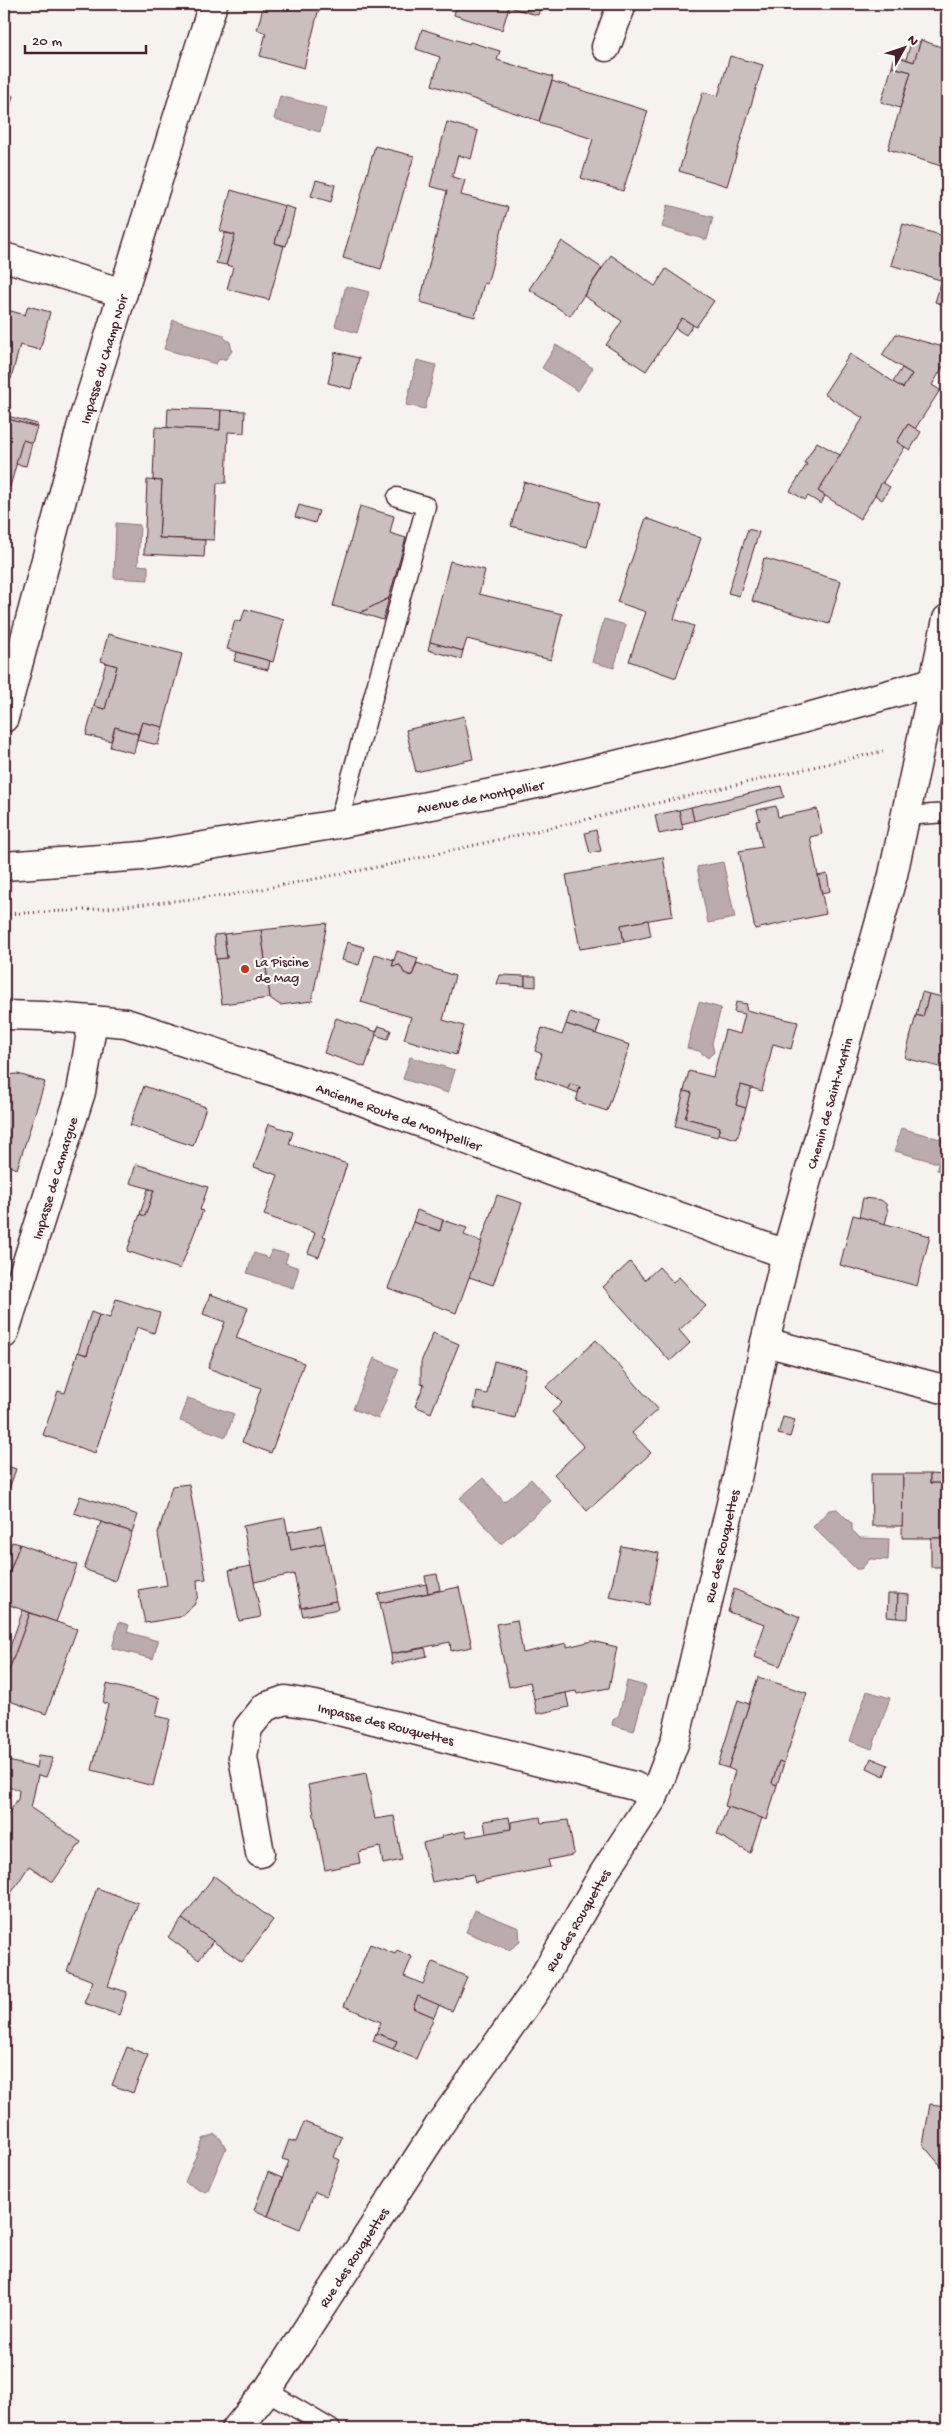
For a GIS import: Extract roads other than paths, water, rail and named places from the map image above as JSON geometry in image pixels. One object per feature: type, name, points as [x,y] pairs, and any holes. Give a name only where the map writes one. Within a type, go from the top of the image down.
[{"type":"street","name":"Impasse du Champ Noir","points":[[4,718],[83,420],[213,4]]},
{"type":"street","points":[[606,46],[622,4]]},
{"type":"street","points":[[4,257],[123,292]]},
{"type":"street","name":"Chemin de Saint-Martin","points":[[765,1342],[786,1254],[893,875],[920,743],[941,679],[947,618]]},
{"type":"street","name":"Avenue de Montpellier","points":[[4,866],[143,856],[338,824],[546,782],[787,723],[941,679]]},
{"type":"street","name":"Ancienne Route de Montpellier","points":[[4,1015],[43,1016],[126,1023],[351,1097],[561,1176],[786,1254]]},
{"type":"street","name":"Impasse de Camargue","points":[[4,1334],[81,1092],[93,1020]]},
{"type":"street","points":[[765,1342],[947,1390]]},
{"type":"street","name":"Rue des Rouquettes","points":[[236,2429],[267,2391],[440,2124],[536,1990],[602,1876],[654,1796],[675,1741],[738,1474],[765,1342]]},
{"type":"street","name":"Impasse des Rouquettes","points":[[260,1853],[243,1757],[248,1728],[265,1707],[285,1700],[315,1705],[634,1786],[654,1796]]},
{"type":"lane","points":[[338,824],[426,506],[397,497]]},
{"type":"lane","points":[[905,816],[947,813]]},
{"type":"lane","points":[[267,2391],[331,2429]]},
{"type":"place","name":"La Piscine de Mag","points":[[245,969]]}]
